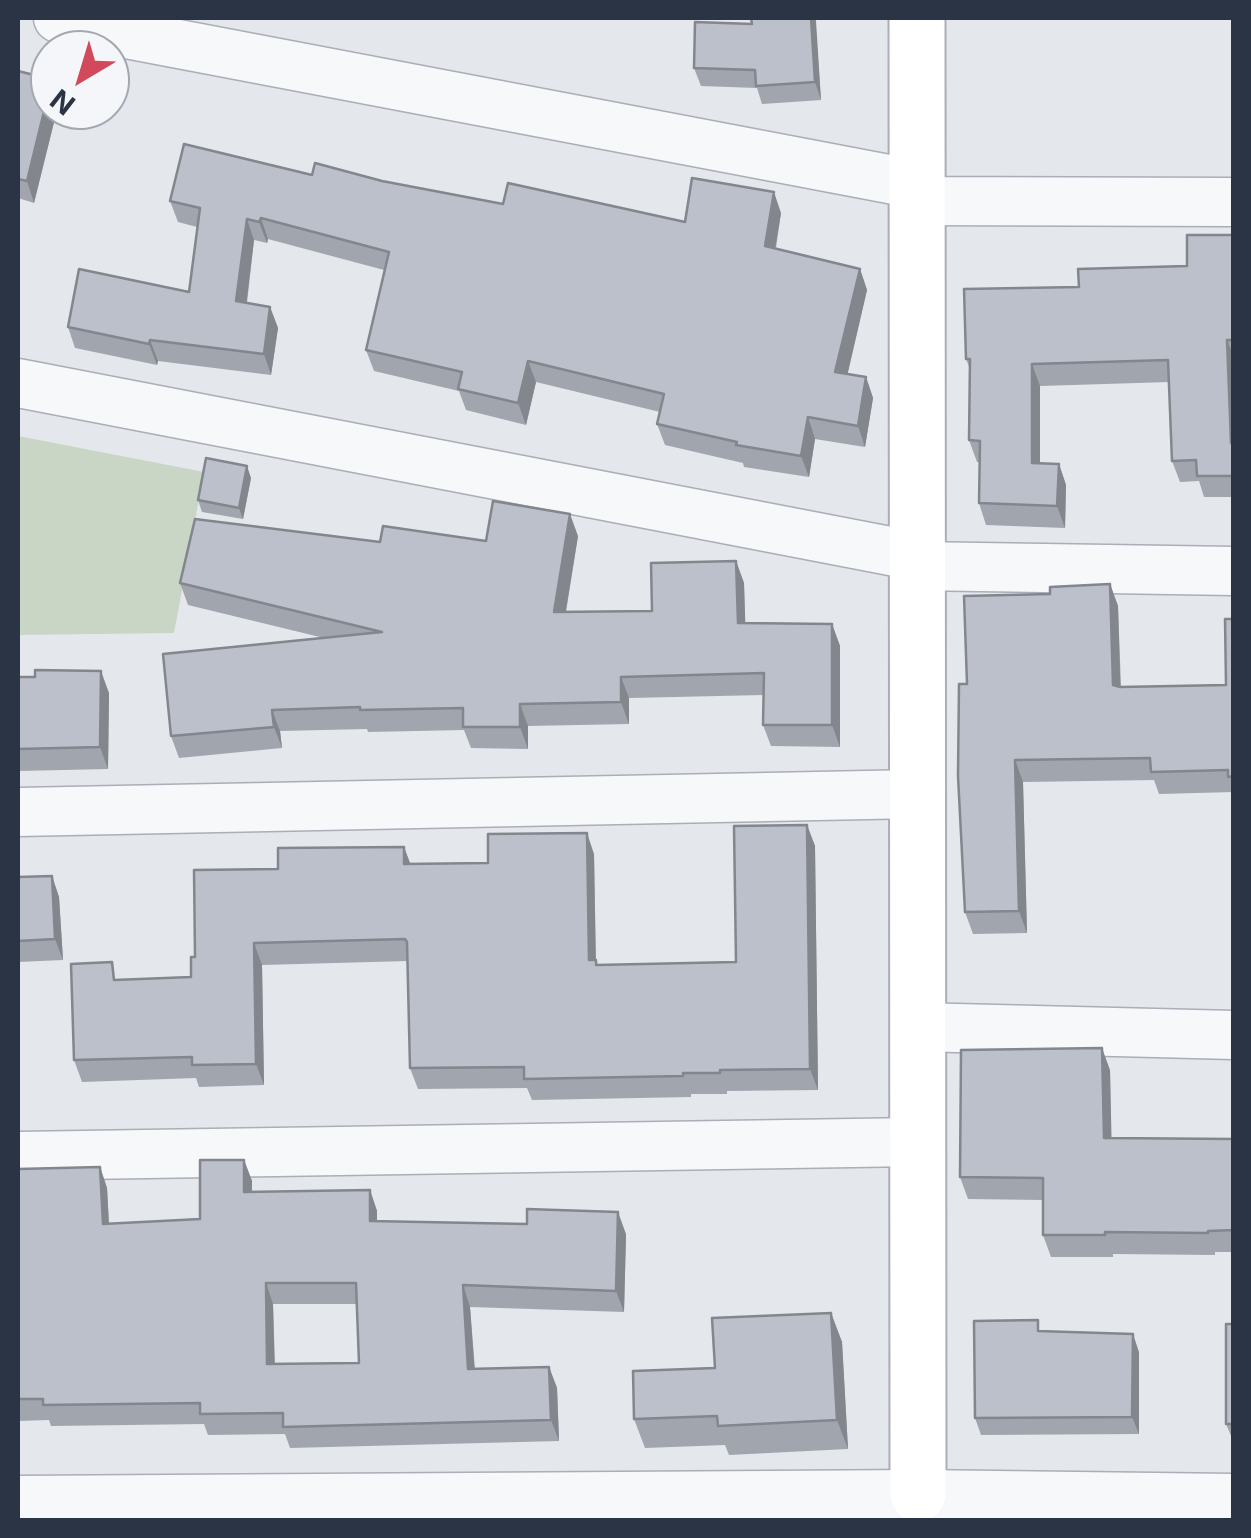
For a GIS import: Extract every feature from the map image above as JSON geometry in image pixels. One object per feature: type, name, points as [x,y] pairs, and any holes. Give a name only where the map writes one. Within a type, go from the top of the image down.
[{"type":"street","points":[[58,18],[915,192],[1234,202]]},
{"type":"street","points":[[918,18],[915,192],[918,1494]]},
{"type":"street","points":[[18,384],[916,561],[1234,571]]},
{"type":"street","points":[[18,812],[917,794]]},
{"type":"street","points":[[917,1027],[1234,1035]]},
{"type":"street","points":[[18,1156],[917,1142]]},
{"type":"street","points":[[18,1500],[918,1494],[1234,1498]]},
{"type":"green space","points":[[18,436],[204,472],[174,633],[18,635]]},
{"type":"building","points":[[751,18],[811,18],[815,82],[756,86],[755,70],[694,68],[695,22],[752,24]]},
{"type":"building","points":[[18,71],[30,74],[30,130],[39,130],[27,181],[18,179]]},
{"type":"building","points":[[184,144],[312,175],[315,163],[382,181],[503,204],[508,183],[685,222],[692,178],[774,192],[765,246],[860,269],[835,372],[866,377],[858,426],[808,417],[801,456],[736,445],[737,442],[657,424],[664,394],[528,361],[518,403],[458,389],[462,372],[366,350],[389,252],[261,218],[259,222],[247,219],[236,301],[270,307],[264,354],[150,340],[149,344],[68,327],[79,269],[189,292],[200,208],[170,201]]},
{"type":"building","points":[[1187,235],[1234,235],[1234,340],[1227,340],[1234,476],[1197,476],[1196,460],[1172,461],[1168,360],[1032,364],[1032,463],[1059,464],[1057,506],[979,503],[980,441],[969,440],[970,359],[966,359],[964,289],[1079,287],[1078,269],[1187,266]]},
{"type":"building","points":[[206,458],[247,466],[239,508],[198,500]]},
{"type":"building","points":[[493,501],[570,514],[554,612],[652,611],[651,563],[736,561],[738,623],[832,624],[832,725],[763,725],[764,673],[621,677],[621,702],[520,704],[520,727],[463,727],[463,708],[360,707],[272,710],[274,727],[171,736],[163,654],[382,632],[180,583],[195,519],[380,542],[383,526],[486,541]]},
{"type":"building","points":[[1110,584],[1113,685],[1120,687],[1226,685],[1225,619],[1234,619],[1234,776],[1228,777],[1228,770],[1151,772],[1150,758],[1015,760],[1019,911],[965,912],[958,776],[959,684],[967,684],[964,596],[1050,594],[1050,587]]},
{"type":"building","points":[[35,670],[101,671],[100,747],[18,749],[18,677],[35,677]]},
{"type":"building","points":[[807,825],[810,1069],[524,1079],[524,1067],[410,1068],[405,939],[254,943],[256,1064],[192,1065],[192,1057],[74,1060],[71,964],[112,962],[114,980],[191,977],[191,957],[195,957],[194,870],[278,869],[278,848],[404,847],[404,864],[488,863],[488,834],[587,833],[589,960],[596,960],[596,965],[736,962],[734,826]]},
{"type":"building","points":[[52,876],[55,939],[18,941],[18,877]]},
{"type":"building","points":[[1102,1048],[1104,1138],[1234,1139],[1234,1230],[1043,1235],[1043,1178],[960,1177],[961,1050]]},
{"type":"building","points":[[200,1160],[244,1160],[244,1192],[370,1190],[370,1221],[527,1224],[527,1209],[618,1212],[616,1291],[463,1285],[468,1369],[549,1367],[551,1420],[283,1427],[283,1413],[200,1414],[200,1403],[43,1405],[43,1399],[18,1399],[18,1169],[100,1167],[103,1224],[200,1219]],"holes":[[[266,1283],[356,1283],[359,1363],[267,1364]]]},
{"type":"building","points":[[831,1313],[837,1420],[718,1426],[717,1416],[634,1419],[633,1371],[715,1368],[712,1318]]},
{"type":"building","points":[[1038,1320],[1038,1331],[1133,1334],[1132,1417],[975,1418],[974,1321]]},
{"type":"building","points":[[1226,1324],[1234,1324],[1234,1424],[1226,1424]]}]
